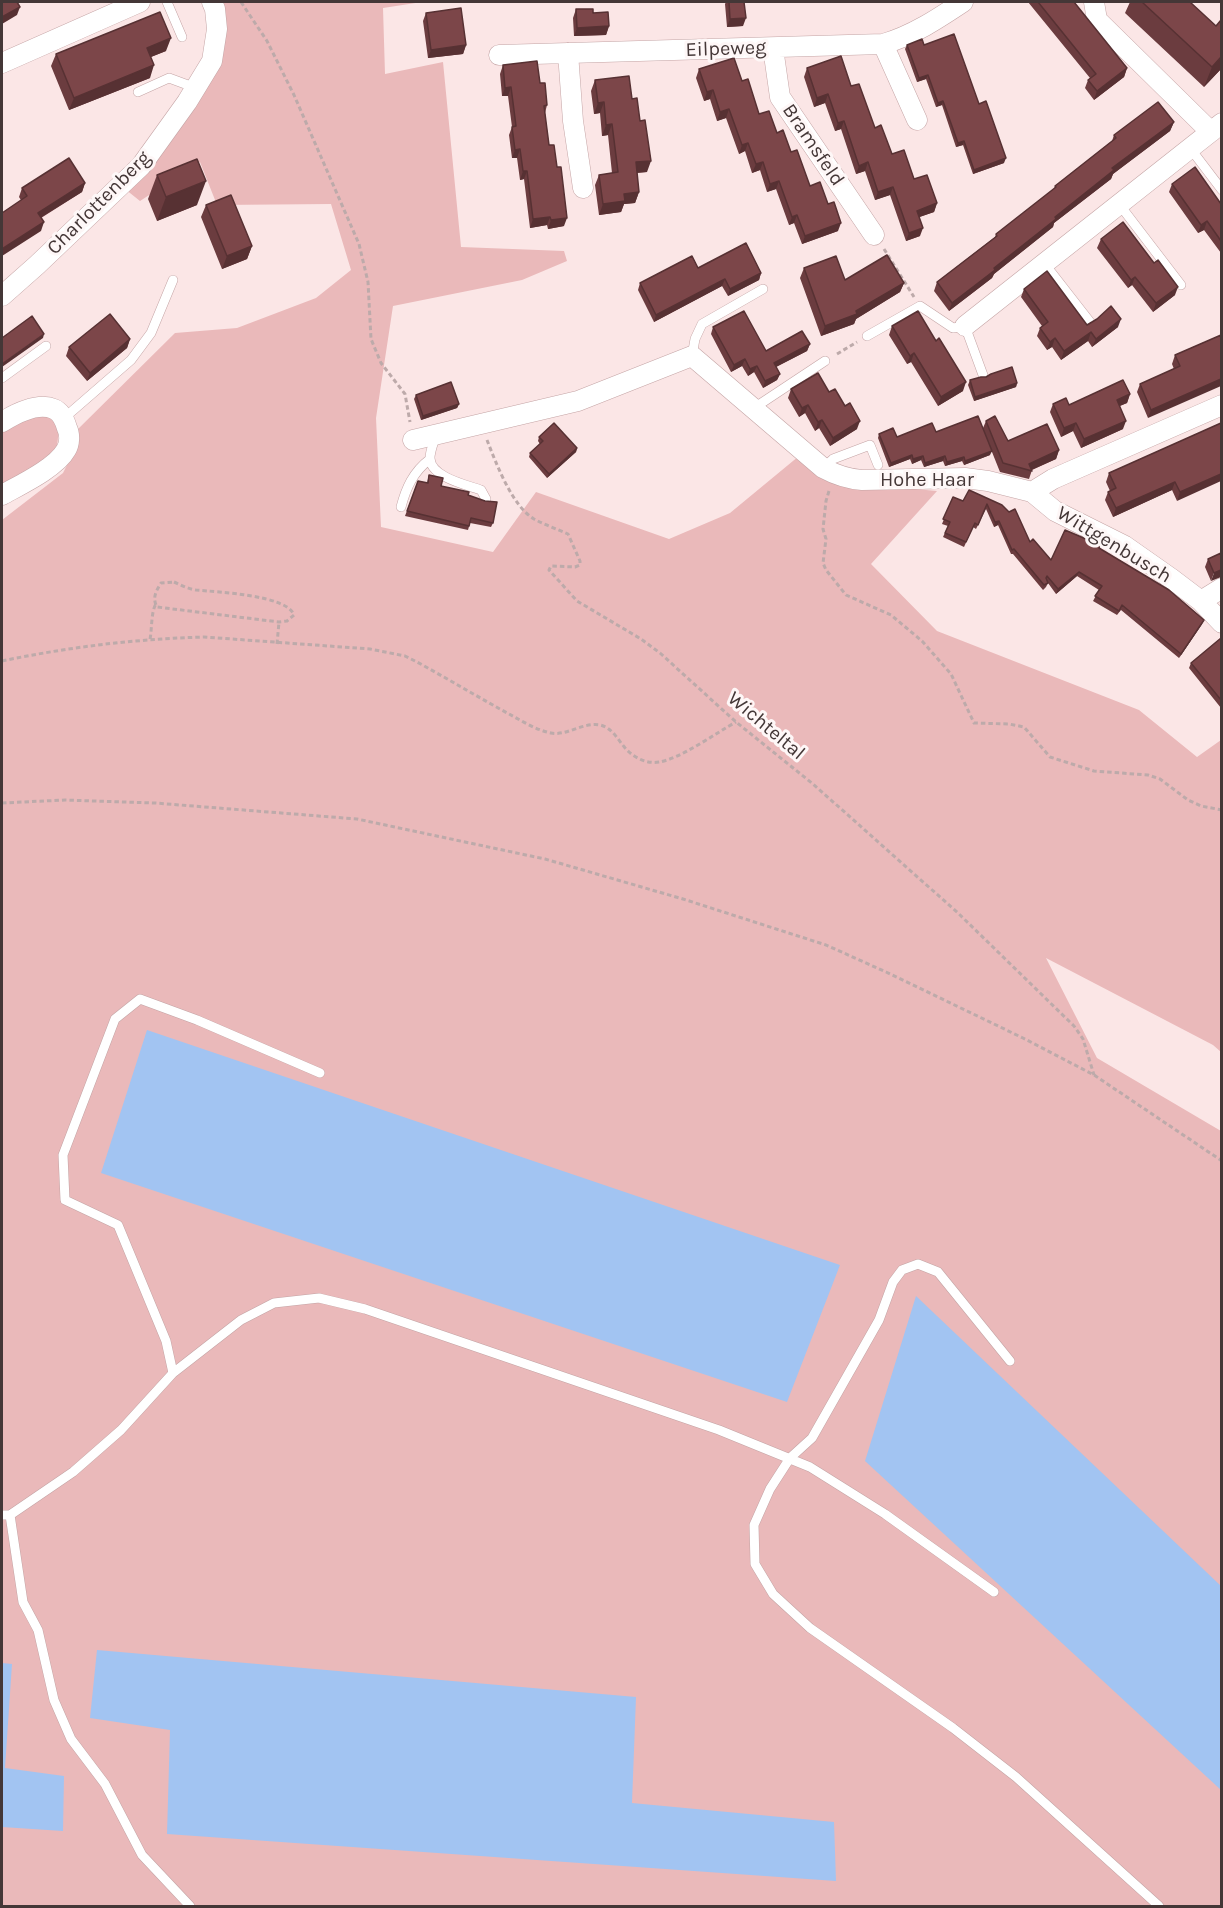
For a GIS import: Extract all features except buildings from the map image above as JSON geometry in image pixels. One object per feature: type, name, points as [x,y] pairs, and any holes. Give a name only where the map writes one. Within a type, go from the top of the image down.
[{"type":"street","points":[[2,63],[140,2]]},
{"type":"street","name":"Charlottenberg","points":[[2,296],[141,166],[196,88],[212,61],[217,29],[216,9],[212,2]]},
{"type":"street","name":"Eilpeweg","points":[[499,55],[884,44],[897,40],[963,2]]},
{"type":"street","points":[[965,326],[1216,127],[1097,20],[1094,2]]},
{"type":"street","points":[[884,44],[917,120]]},
{"type":"street","name":"Bramsfeld","points":[[773,48],[780,97],[874,235]]},
{"type":"street","points":[[568,53],[573,121],[583,188]]},
{"type":"street","points":[[413,440],[578,401],[692,356]]},
{"type":"street","name":"Hohe Haar","points":[[692,356],[829,471],[849,479],[862,480],[964,478],[988,481],[1032,492]]},
{"type":"street","points":[[1032,492],[1053,479],[1221,405]]},
{"type":"street","points":[[2,422],[38,407],[55,409],[63,418],[70,434],[66,450],[45,471],[2,495]]},
{"type":"street","name":"Wittgenbusch","points":[[1032,492],[1055,511],[1125,546],[1201,601],[1221,623]]},
{"type":"street","points":[[1201,601],[1221,588]]},
{"type":"lane","points":[[167,2],[182,37]]},
{"type":"lane","points":[[138,92],[169,78],[196,88]]},
{"type":"lane","points":[[1190,148],[1221,190]]},
{"type":"lane","points":[[1119,204],[1181,285]]},
{"type":"lane","points":[[1044,263],[1089,322]]},
{"type":"lane","points":[[63,418],[131,360],[151,333],[173,280]]},
{"type":"lane","points":[[692,356],[695,339],[702,324],[763,289]]},
{"type":"lane","points":[[867,336],[920,306],[953,328],[965,326],[983,375]]},
{"type":"lane","points":[[2,378],[46,346]]},
{"type":"lane","points":[[754,408],[825,362]]},
{"type":"lane","points":[[436,434],[430,459],[433,468],[442,476],[481,490],[486,499]]},
{"type":"lane","points":[[829,471],[832,459],[870,445],[878,465]]},
{"type":"lane","points":[[401,507],[412,477],[430,459]]},
{"type":"lane","points":[[173,1373],[166,1341],[118,1225],[65,1200],[63,1155],[115,1019],[140,999],[197,1020],[320,1072]]},
{"type":"lane","points":[[1010,1361],[938,1272],[918,1264],[902,1270],[893,1282],[879,1320],[813,1438],[790,1458],[770,1489],[754,1525],[754,1564],[773,1594],[810,1628],[953,1728],[1016,1776],[1159,1906]]},
{"type":"lane","points":[[190,1906],[142,1856],[105,1784],[71,1739],[54,1701],[38,1630],[23,1602],[6,1515],[73,1472],[121,1430],[173,1373],[241,1320],[274,1304],[319,1298],[365,1309],[719,1430],[790,1458],[810,1467],[885,1514],[994,1592]]},
{"type":"path","points":[[241,2],[267,41],[294,95],[359,244],[368,282],[371,339],[381,363],[405,394],[413,440]]},
{"type":"path","points":[[874,235],[920,306]]},
{"type":"path","points":[[825,362],[867,336]]},
{"type":"path","name":"Wichteltal","points":[[481,424],[495,461],[523,509],[534,518],[568,534],[580,565],[575,567],[551,566],[549,570],[577,602],[641,639],[660,653],[736,722],[813,784],[958,913],[1074,1026],[1083,1038],[1094,1075]]},
{"type":"path","points":[[829,471],[823,529],[826,539],[823,563],[825,570],[846,595],[891,615],[922,641],[951,674],[974,723],[1024,727],[1050,756],[1094,771],[1148,775],[1160,779],[1188,800],[1201,806],[1221,810]]},
{"type":"path","points":[[150,639],[153,609],[156,604],[155,592],[161,583],[174,582],[197,590],[212,590],[222,594],[281,603],[293,611],[294,615],[287,621],[279,622],[157,607],[156,604]]},
{"type":"path","points":[[278,644],[279,622]]},
{"type":"path","points":[[2,662],[90,645],[204,637],[370,649],[405,657],[553,734],[590,725],[605,727],[612,731],[629,752],[639,759],[650,762],[669,759],[736,722]]},
{"type":"path","points":[[2,803],[65,800],[155,802],[357,819],[545,859],[739,916],[826,945],[1013,1033],[1094,1075],[1221,1161]]},
{"type":"shaded area","points":[[215,2],[422,2],[383,8],[385,74],[443,62],[461,247],[564,251],[567,261],[522,280],[393,306],[376,418],[381,527],[493,552],[536,492],[669,539],[730,513],[799,456],[827,481],[937,491],[871,564],[937,631],[1139,710],[1197,757],[1221,740],[1221,1052],[1213,1045],[1046,958],[1097,1058],[1221,1131],[1221,1906],[2,1906],[2,520],[63,473],[72,455],[74,433],[175,333],[237,328],[316,298],[351,270],[331,204],[217,205],[200,162],[140,201],[125,189],[170,142],[189,105],[220,61]]},
{"type":"shaded area","points":[[36,413],[56,419],[59,429],[56,455],[2,491],[2,429]]},
{"type":"water","points":[[147,1030],[840,1265],[787,1402],[101,1173]]},
{"type":"water","points":[[916,1296],[1221,1586],[1221,1790],[865,1461]]},
{"type":"water","points":[[97,1650],[636,1697],[632,1803],[834,1822],[836,1881],[167,1834],[170,1730],[90,1718]]},
{"type":"water","points":[[2,1663],[12,1664],[5,1768],[64,1776],[63,1831],[2,1827]]}]
